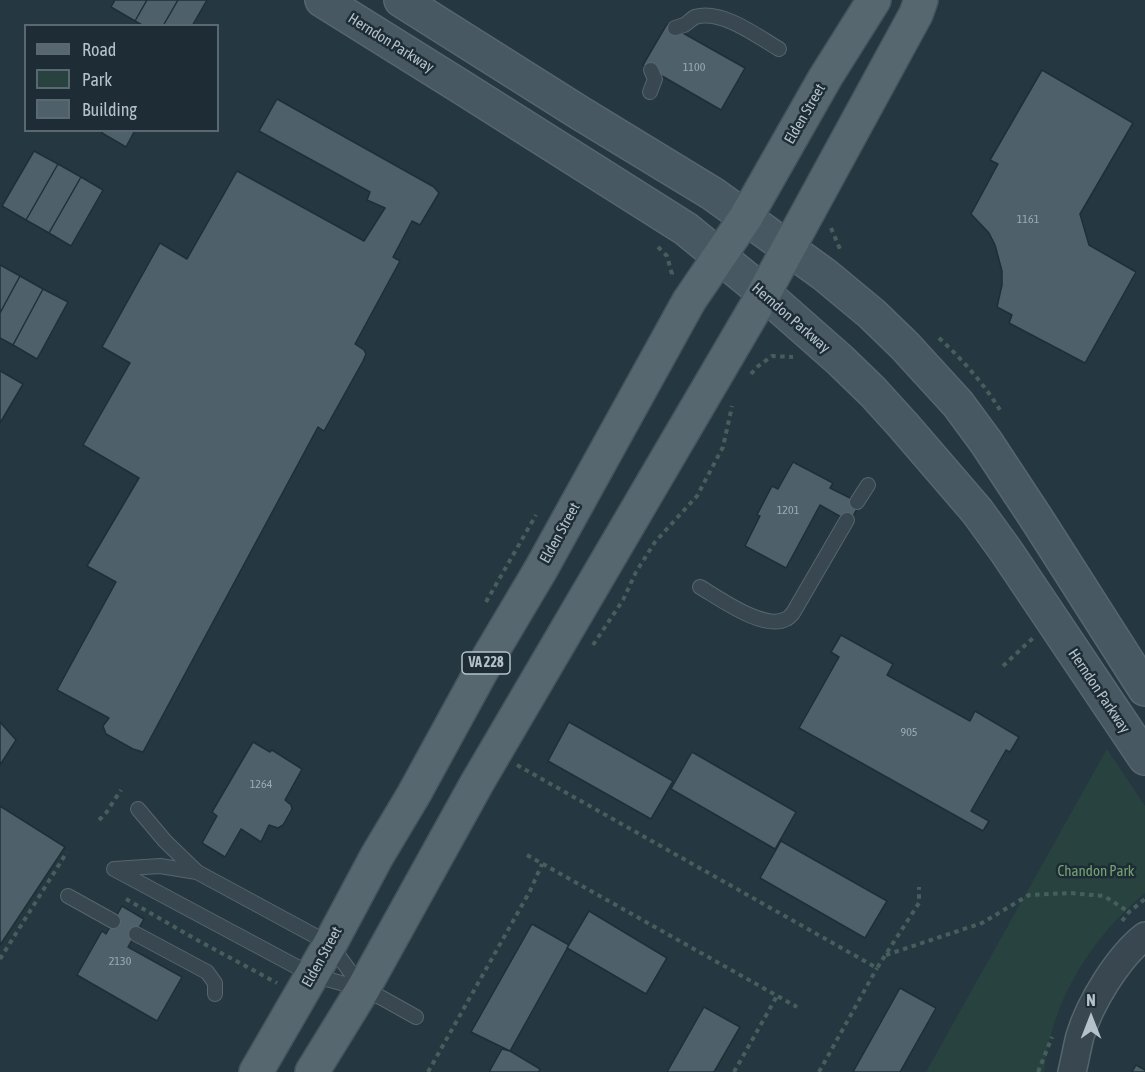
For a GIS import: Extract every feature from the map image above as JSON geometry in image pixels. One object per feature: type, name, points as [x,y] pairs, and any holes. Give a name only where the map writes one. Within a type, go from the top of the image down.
[{"type":"main road","name":"Herndon Parkway","points":[[322,0],[686,229],[840,360],[873,392],[977,510],[1145,758]]},
{"type":"main road","points":[[401,0],[713,194],[825,276],[872,314],[958,404],[987,442],[1145,690]]},
{"type":"main road","name":"Elden Street","points":[[256,1072],[330,944],[377,856],[414,794],[689,301],[746,217],[825,78],[874,0]]},
{"type":"main road","points":[[312,1072],[363,989],[477,783],[764,293],[916,14],[921,0]]},
{"type":"street","points":[[1072,1072],[1081,1035],[1095,1001],[1110,975],[1136,943],[1145,936]]},
{"type":"lane","points":[[683,29],[693,18],[708,15],[723,18],[779,49]]},
{"type":"lane","points":[[857,502],[868,485]]},
{"type":"lane","points":[[700,586],[748,614],[765,621],[786,620],[793,613],[847,520]]},
{"type":"lane","points":[[138,809],[165,841],[196,872],[330,944],[363,989]]},
{"type":"lane","points":[[196,872],[160,866],[114,869],[312,975],[363,989],[416,1017]]},
{"type":"lane","points":[[68,896],[113,921]]},
{"type":"lane","points":[[136,934],[207,972],[215,983],[215,994]]},
{"type":"path","points":[[831,222],[832,230],[843,253]]},
{"type":"path","points":[[658,247],[668,256],[672,274],[670,280]]},
{"type":"path","points":[[934,333],[956,354],[993,399],[1005,418]]},
{"type":"path","points":[[481,611],[539,510]]},
{"type":"path","points":[[514,763],[877,968]]},
{"type":"path","points":[[99,820],[121,790]]},
{"type":"path","points":[[0,958],[67,852]]},
{"type":"path","points":[[527,855],[796,1006]]},
{"type":"path","points":[[428,1072],[530,891],[542,864]]},
{"type":"path","points":[[819,1072],[877,968],[919,903],[919,887]]},
{"type":"path","points":[[886,955],[982,923],[1029,895],[1070,893],[1104,896],[1128,912]]},
{"type":"path","points":[[734,1072],[777,996]]},
{"type":"green space","name":"Chandon Park","points":[[1107,749],[1145,806],[1145,893],[1107,930],[1077,973],[1055,1020],[1044,1072],[926,1072]]},
{"type":"building","points":[[115,0],[147,0],[135,21],[111,7]]},
{"type":"building","points":[[147,0],[178,0],[164,24],[140,24],[135,21]]},
{"type":"building","points":[[178,0],[207,0],[193,24],[164,24]]},
{"type":"building","points":[[667,24],[745,68],[721,110],[643,65]]},
{"type":"building","points":[[1042,70],[1133,123],[1080,214],[1089,245],[1136,272],[1085,363],[1009,323],[1012,315],[997,307],[1002,285],[1002,271],[995,245],[989,233],[971,214],[998,164],[990,160]]},
{"type":"building","points":[[277,99],[434,187],[439,193],[420,225],[412,221],[393,257],[400,261],[355,344],[366,354],[363,361],[324,431],[318,427],[143,752],[106,734],[103,726],[109,718],[57,690],[116,582],[87,566],[139,478],[83,445],[130,363],[102,347],[160,243],[187,259],[237,171],[364,241],[385,208],[367,200],[370,192],[259,131]]},
{"type":"building","points":[[102,132],[134,132],[126,147]]},
{"type":"building","points":[[34,151],[58,164],[26,220],[2,206]]},
{"type":"building","points":[[58,164],[81,177],[49,233],[26,220]]},
{"type":"building","points":[[81,177],[103,190],[71,246],[49,233]]},
{"type":"building","points":[[0,265],[20,276],[0,313]]},
{"type":"building","points":[[20,276],[43,289],[13,345],[0,338],[0,313]]},
{"type":"building","points":[[43,289],[68,302],[37,359],[13,345]]},
{"type":"building","points":[[0,371],[23,384],[0,423]]},
{"type":"building","points":[[793,462],[833,483],[830,488],[860,503],[850,522],[820,505],[786,568],[745,546],[772,486],[778,489]]},
{"type":"building","points":[[841,635],[893,664],[887,675],[970,721],[975,711],[1019,737],[1010,752],[1006,750],[971,811],[989,821],[983,831],[799,728],[839,657],[831,652]]},
{"type":"building","points":[[0,722],[16,740],[0,765]]},
{"type":"building","points":[[569,722],[673,781],[651,819],[548,761]]},
{"type":"building","points":[[253,742],[270,752],[272,750],[302,769],[285,800],[292,809],[283,825],[278,828],[269,825],[261,842],[241,829],[225,857],[202,843],[217,816],[212,812]]},
{"type":"building","points":[[692,752],[796,812],[775,849],[671,789]]},
{"type":"building","points":[[0,806],[65,847],[0,945]]},
{"type":"building","points":[[781,841],[887,901],[865,938],[760,878]]},
{"type":"building","points":[[122,906],[144,919],[128,947],[182,977],[157,1021],[77,975],[102,931],[106,934]]},
{"type":"building","points":[[589,911],[667,958],[646,994],[567,948]]},
{"type":"building","points":[[532,924],[569,945],[510,1051],[471,1032]]},
{"type":"building","points":[[900,988],[936,1008],[900,1072],[853,1072]]},
{"type":"building","points":[[704,1007],[740,1027],[714,1072],[667,1072]]},
{"type":"building","points":[[502,1049],[510,1051],[540,1069],[539,1072],[489,1072]]},
{"type":"building","points":[[1136,1065],[1145,1070],[1145,1072],[1132,1072]]}]
